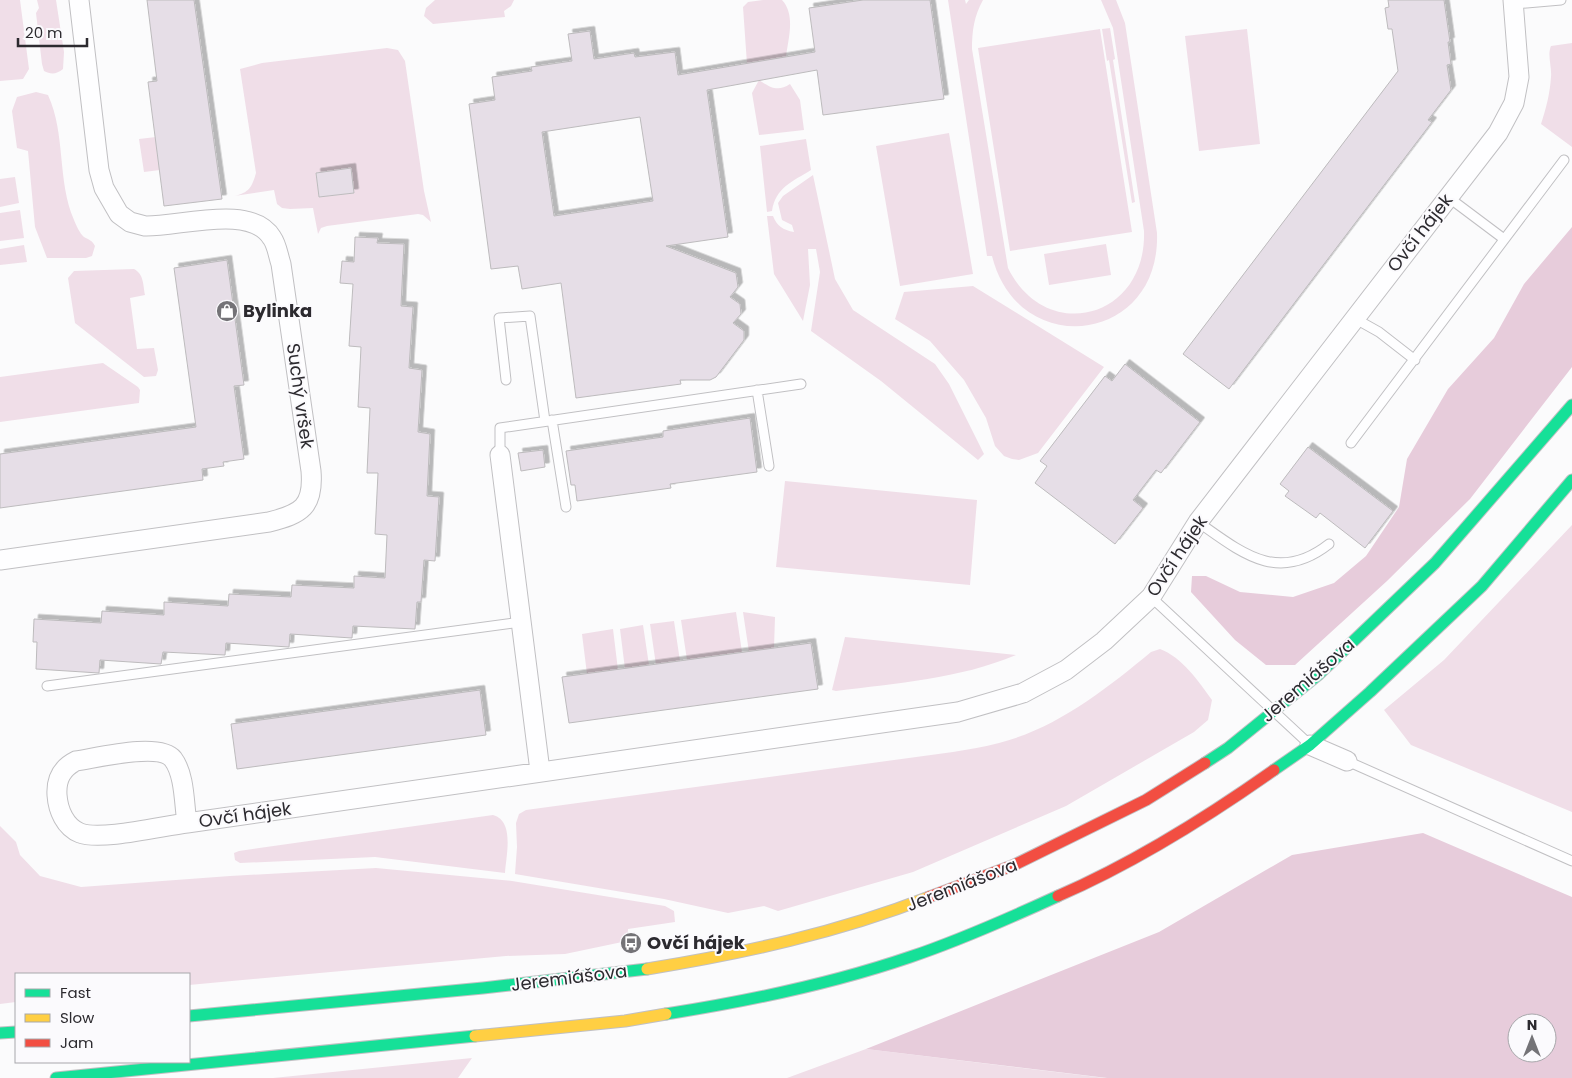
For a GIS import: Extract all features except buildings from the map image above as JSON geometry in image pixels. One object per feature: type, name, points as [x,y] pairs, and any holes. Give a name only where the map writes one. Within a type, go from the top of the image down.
[{"type":"main road","name":"Jeremiášova","points":[[190,1016],[483,988],[640,970],[730,955],[809,937],[886,914],[1014,865],[1146,800],[1228,748],[1318,675],[1436,563],[1572,405]]},
{"type":"main road","points":[[56,1078],[626,1021],[742,1002],[836,979],[910,957],[982,930],[1105,876],[1246,790],[1310,745],[1370,692],[1482,586],[1572,480]]},
{"type":"main road","points":[[0,1034],[15,1032]]},
{"type":"street","name":"Suchý vršek","points":[[0,560],[269,522],[291,516],[303,508],[311,493],[311,472],[281,264],[272,238],[256,224],[238,219],[145,226],[130,222],[119,214],[110,200],[99,170],[79,0]]},
{"type":"street","name":"Ovčí hájek","points":[[187,823],[178,768],[173,759],[165,753],[143,752],[76,761],[67,766],[58,781],[57,798],[61,812],[70,826],[79,832],[102,835],[187,823],[540,771],[958,712],[1003,700],[1044,683],[1084,658],[1151,597],[1198,522],[1498,134],[1514,103],[1519,77],[1514,2]]},
{"type":"street","points":[[500,455],[540,771]]},
{"type":"street","points":[[1310,745],[1347,761]]},
{"type":"lane","points":[[1514,2],[1561,0]]},
{"type":"lane","points":[[1351,444],[1564,160]]},
{"type":"lane","points":[[1448,197],[1504,239]]},
{"type":"lane","points":[[506,380],[499,318],[530,316],[566,507]]},
{"type":"lane","points":[[1354,318],[1379,332],[1415,360]]},
{"type":"lane","points":[[500,455],[500,428],[801,384]]},
{"type":"lane","points":[[757,390],[769,466]]},
{"type":"lane","points":[[1198,522],[1239,551],[1268,562],[1299,562],[1316,554],[1329,544]]},
{"type":"lane","points":[[1151,597],[1310,745]]},
{"type":"lane","points":[[47,686],[521,622]]},
{"type":"lane","points":[[1347,761],[1572,861]]},
{"type":"shaded area","points":[[0,0],[20,0],[29,69],[23,79],[0,81]]},
{"type":"shaded area","points":[[37,0],[56,0],[64,52],[63,69],[56,73],[44,71],[42,64],[36,13],[39,8]]},
{"type":"shaded area","points":[[435,0],[514,0],[511,6],[504,11],[505,17],[433,24],[424,16],[426,8]]},
{"type":"shaded area","points":[[782,0],[789,13],[790,27],[786,57],[747,64],[743,7],[748,2]]},
{"type":"shaded area","points":[[948,0],[965,0],[966,4],[969,0],[983,0],[974,24],[972,49],[1008,268],[1025,292],[1046,307],[1069,313],[1091,311],[1112,302],[1129,285],[1141,261],[1144,231],[1113,28],[1101,0],[1116,0],[1125,23],[1157,233],[1152,270],[1137,298],[1113,317],[1086,326],[1057,324],[1029,312],[1007,290],[992,256],[987,256]]},
{"type":"shaded area","points":[[1110,28],[1115,59],[1113,60],[1135,202],[1132,203],[1109,60],[1107,61],[1102,29]]},
{"type":"shaded area","points":[[1100,29],[1132,232],[1010,251],[978,48]]},
{"type":"shaded area","points":[[1247,29],[1260,144],[1199,151],[1185,36]]},
{"type":"shaded area","points":[[1572,43],[1572,147],[1541,124],[1548,101],[1551,73],[1549,53],[1551,46]]},
{"type":"shaded area","points":[[387,48],[398,50],[405,61],[424,191],[431,222],[423,215],[418,214],[327,226],[321,228],[318,234],[313,208],[282,208],[277,204],[274,190],[234,196],[249,189],[256,173],[240,69],[262,63]],"holes":[[[350,168],[354,193],[319,197],[316,173]]]},
{"type":"shaded area","points":[[759,80],[774,88],[782,88],[790,84],[800,100],[804,130],[759,135],[752,93]]},
{"type":"shaded area","points":[[36,92],[48,95],[54,110],[60,141],[65,190],[69,205],[78,229],[95,246],[92,256],[86,258],[47,258],[35,227],[28,151],[17,148],[12,111],[17,97]]},
{"type":"shaded area","points":[[949,133],[973,274],[900,286],[876,146]]},
{"type":"shaded area","points":[[156,137],[160,170],[144,172],[139,139]]},
{"type":"shaded area","points":[[806,139],[811,170],[786,186],[777,196],[772,211],[767,212],[760,146]]},
{"type":"shaded area","points":[[813,175],[835,279],[853,310],[935,364],[949,384],[984,454],[978,460],[881,381],[811,331],[820,272],[816,249],[808,249],[810,285],[803,321],[774,274],[767,216],[773,216],[781,227],[794,232],[792,225],[782,220],[778,203],[783,196]]},
{"type":"shaded area","points":[[15,177],[19,203],[0,207],[0,179]]},
{"type":"shaded area","points":[[20,210],[24,238],[0,241],[0,213]]},
{"type":"shaded area","points":[[1572,227],[1572,367],[1470,499],[1387,581],[1295,665],[1266,665],[1235,640],[1191,592],[1192,576],[1206,576],[1240,592],[1293,597],[1334,583],[1366,556],[1399,507],[1407,459],[1448,389],[1494,338],[1524,284]]},
{"type":"shaded area","points":[[1106,244],[1111,275],[1049,285],[1044,254]]},
{"type":"shaded area","points":[[24,245],[27,262],[0,265],[0,249]]},
{"type":"shaded area","points":[[134,269],[140,274],[145,295],[130,298],[137,349],[154,348],[158,370],[156,376],[144,377],[75,323],[68,278],[74,271]]},
{"type":"shaded area","points":[[973,286],[1104,367],[1038,453],[1019,460],[1004,456],[995,446],[986,418],[964,380],[930,341],[895,319],[904,292]]},
{"type":"shaded area","points":[[103,363],[138,387],[140,390],[139,403],[0,422],[0,377]]},
{"type":"shaded area","points":[[785,481],[977,500],[970,585],[776,567]]},
{"type":"shaded area","points":[[1572,525],[1572,812],[1411,745],[1384,710],[1444,660]]},
{"type":"shaded area","points":[[736,612],[742,652],[687,660],[681,620]]},
{"type":"shaded area","points":[[743,612],[775,617],[774,648],[749,652]]},
{"type":"shaded area","points":[[674,621],[680,661],[656,665],[650,624]]},
{"type":"shaded area","points":[[643,625],[649,665],[625,669],[620,629]]},
{"type":"shaded area","points":[[613,629],[618,670],[587,674],[582,634]]},
{"type":"shaded area","points":[[845,637],[1016,655],[972,670],[950,675],[836,691],[832,690]]},
{"type":"shaded area","points":[[1160,649],[1183,664],[1212,700],[1208,720],[1194,732],[1066,806],[913,872],[778,911],[764,906],[728,913],[664,899],[515,874],[516,823],[519,814],[526,810],[953,752],[999,743],[1041,728],[1060,718],[1098,694],[1151,652]]},
{"type":"shaded area","points":[[493,815],[500,819],[507,832],[505,873],[375,857],[240,863],[235,860],[234,853],[239,851]]},
{"type":"shaded area","points":[[0,826],[16,842],[20,855],[40,876],[81,887],[376,868],[512,881],[665,906],[674,911],[675,922],[628,929],[627,941],[565,954],[506,956],[190,985],[190,973],[15,973],[15,1002],[0,1004]]},
{"type":"shaded area","points":[[1423,833],[1572,897],[1572,1078],[1107,1078],[866,1049],[1159,932],[1292,855]]},
{"type":"shaded area","points":[[866,1049],[1105,1078],[787,1078]]},
{"type":"shaded area","points":[[472,1058],[458,1078],[273,1078]]},
{"type":"traffic: fast","points":[[1205,763],[1228,748],[1318,675],[1435,563],[1572,405]]},
{"type":"traffic: fast","points":[[1274,770],[1310,745],[1370,692],[1482,586],[1572,480]]},
{"type":"traffic: fast","points":[[666,1014],[790,991],[880,967],[967,936],[1058,896]]},
{"type":"traffic: fast","points":[[190,1016],[483,988],[647,969]]},
{"type":"traffic: fast","points":[[0,1033],[15,1032]]},
{"type":"traffic: fast","points":[[56,1078],[475,1036]]},
{"type":"traffic: slow","points":[[647,969],[755,949],[860,921],[929,897]]},
{"type":"traffic: slow","points":[[475,1036],[625,1021],[666,1014]]},
{"type":"traffic: jam","points":[[929,897],[1014,865],[1146,800],[1205,763]]},
{"type":"traffic: jam","points":[[1058,896],[1114,869],[1169,839],[1274,770]]},
{"type":"place","name":"Bylinka","points":[[227,311]]},
{"type":"place","name":"Ovčí hájek","points":[[631,943]]}]
